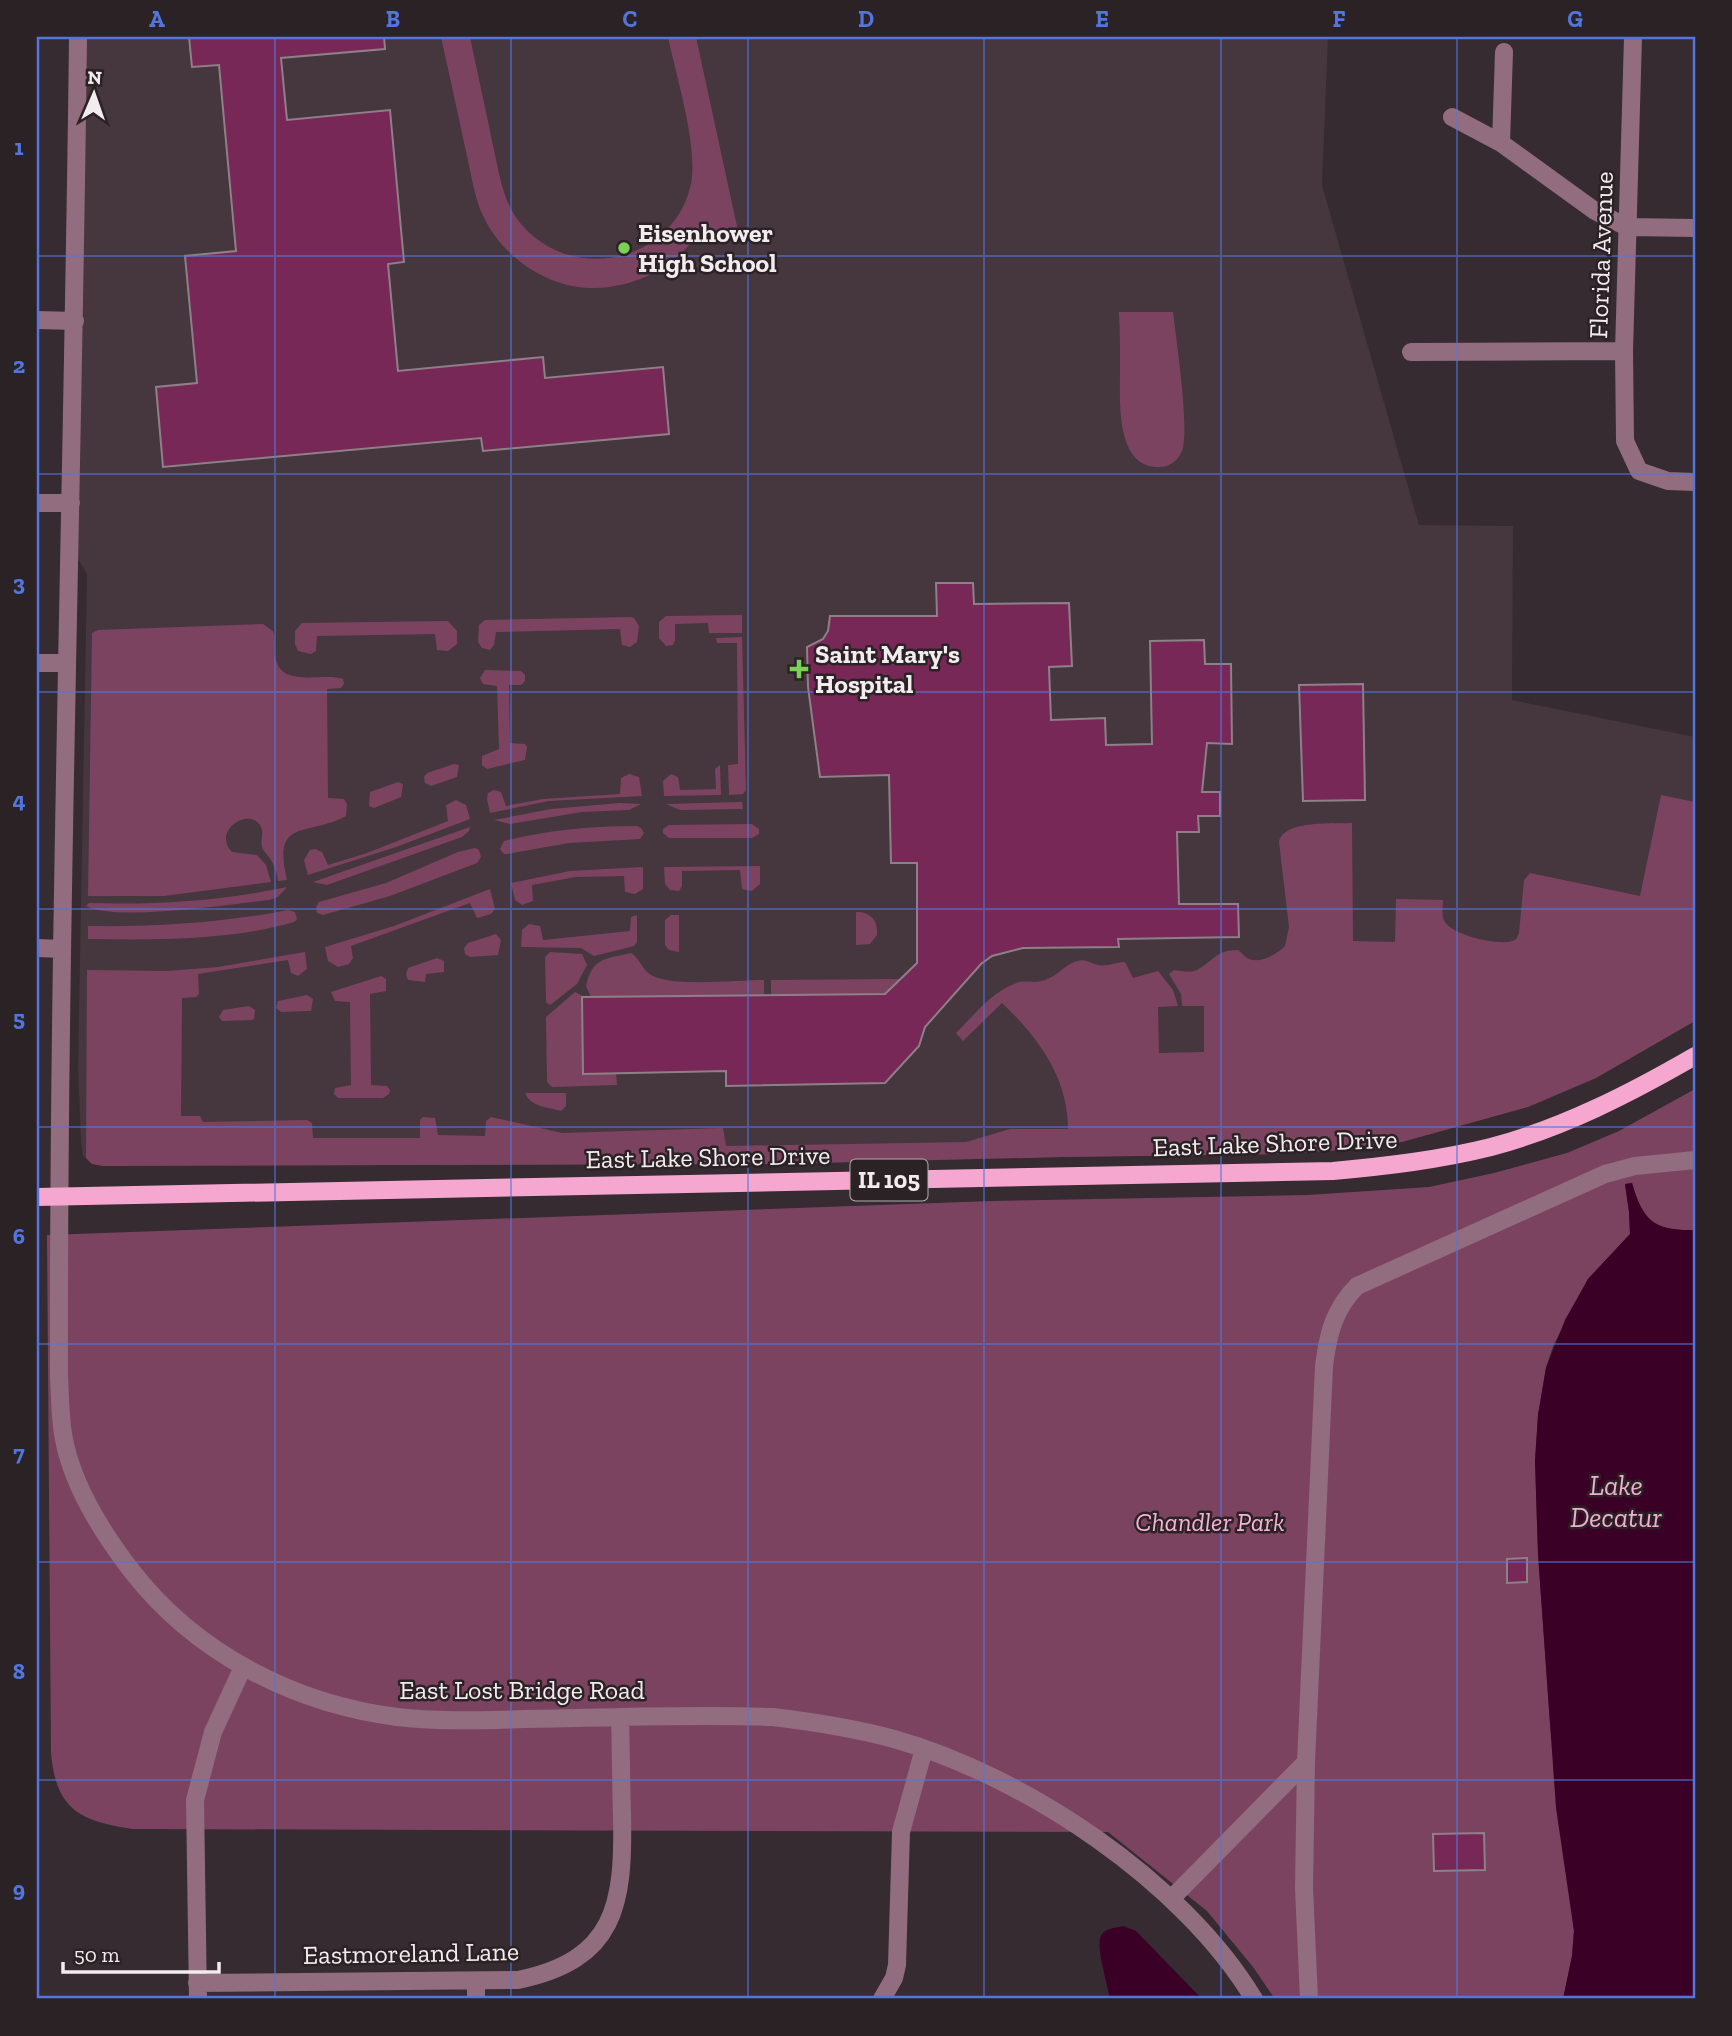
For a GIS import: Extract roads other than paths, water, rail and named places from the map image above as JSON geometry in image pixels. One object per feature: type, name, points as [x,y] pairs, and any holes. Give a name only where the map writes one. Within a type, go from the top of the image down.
[{"type":"main road","name":"East Lake Shore Drive","points":[[37,1197],[1359,1169],[1409,1164],[1492,1147],[1559,1124],[1631,1092],[1695,1056]]},
{"type":"street","name":"East Lost Bridge Road","points":[[78,37],[62,948],[60,1409],[63,1436],[72,1467],[82,1493],[102,1527],[119,1555],[145,1587],[185,1627],[243,1667],[315,1698],[362,1711],[399,1717],[468,1720],[773,1717],[854,1730],[924,1749],[987,1774],[1049,1809],[1116,1853],[1171,1899],[1209,1941],[1254,1999]]},
{"type":"street","name":"Florida Avenue","points":[[1633,37],[1624,351],[1625,440],[1639,471],[1668,481],[1695,482]]},
{"type":"street","points":[[1501,143],[1504,52]]},
{"type":"street","points":[[1452,117],[1501,143],[1595,211],[1627,228],[1695,228]]},
{"type":"street","points":[[37,320],[75,321]]},
{"type":"street","points":[[1411,352],[1624,351]]},
{"type":"street","points":[[37,503],[71,503]]},
{"type":"street","points":[[37,663],[67,663]]},
{"type":"street","points":[[37,948],[62,948]]},
{"type":"street","points":[[1310,1999],[1304,1888],[1306,1762],[1324,1366],[1330,1327],[1341,1305],[1357,1286],[1372,1279],[1605,1174],[1635,1166],[1695,1160]]},
{"type":"street","points":[[197,1991],[195,1800],[213,1732],[243,1667]]},
{"type":"street","name":"Eastmoreland Lane","points":[[197,1991],[476,1990],[543,1975],[566,1966],[587,1952],[600,1937],[618,1898],[622,1874],[620,1718]]},
{"type":"street","points":[[882,1999],[894,1978],[897,1965],[901,1832],[924,1749]]},
{"type":"street","points":[[1171,1899],[1306,1762]]},
{"type":"water","name":"Lake Decatur","points":[[1632,1183],[1641,1207],[1652,1221],[1669,1228],[1695,1230],[1695,1999],[1563,1999],[1574,1931],[1556,1808],[1538,1554],[1535,1461],[1538,1415],[1546,1368],[1565,1320],[1588,1279],[1630,1234],[1625,1184]]},
{"type":"water","points":[[1123,1926],[1136,1931],[1202,1999],[1110,1999],[1100,1955],[1100,1939],[1106,1930]]},
{"type":"place","name":"Eisenhower High School","points":[[624,248]]},
{"type":"place","name":"Saint Mary's Hospital","points":[[799,669]]},
{"type":"park label","name":"Chandler Park","points":[[1210,1522]]}]
